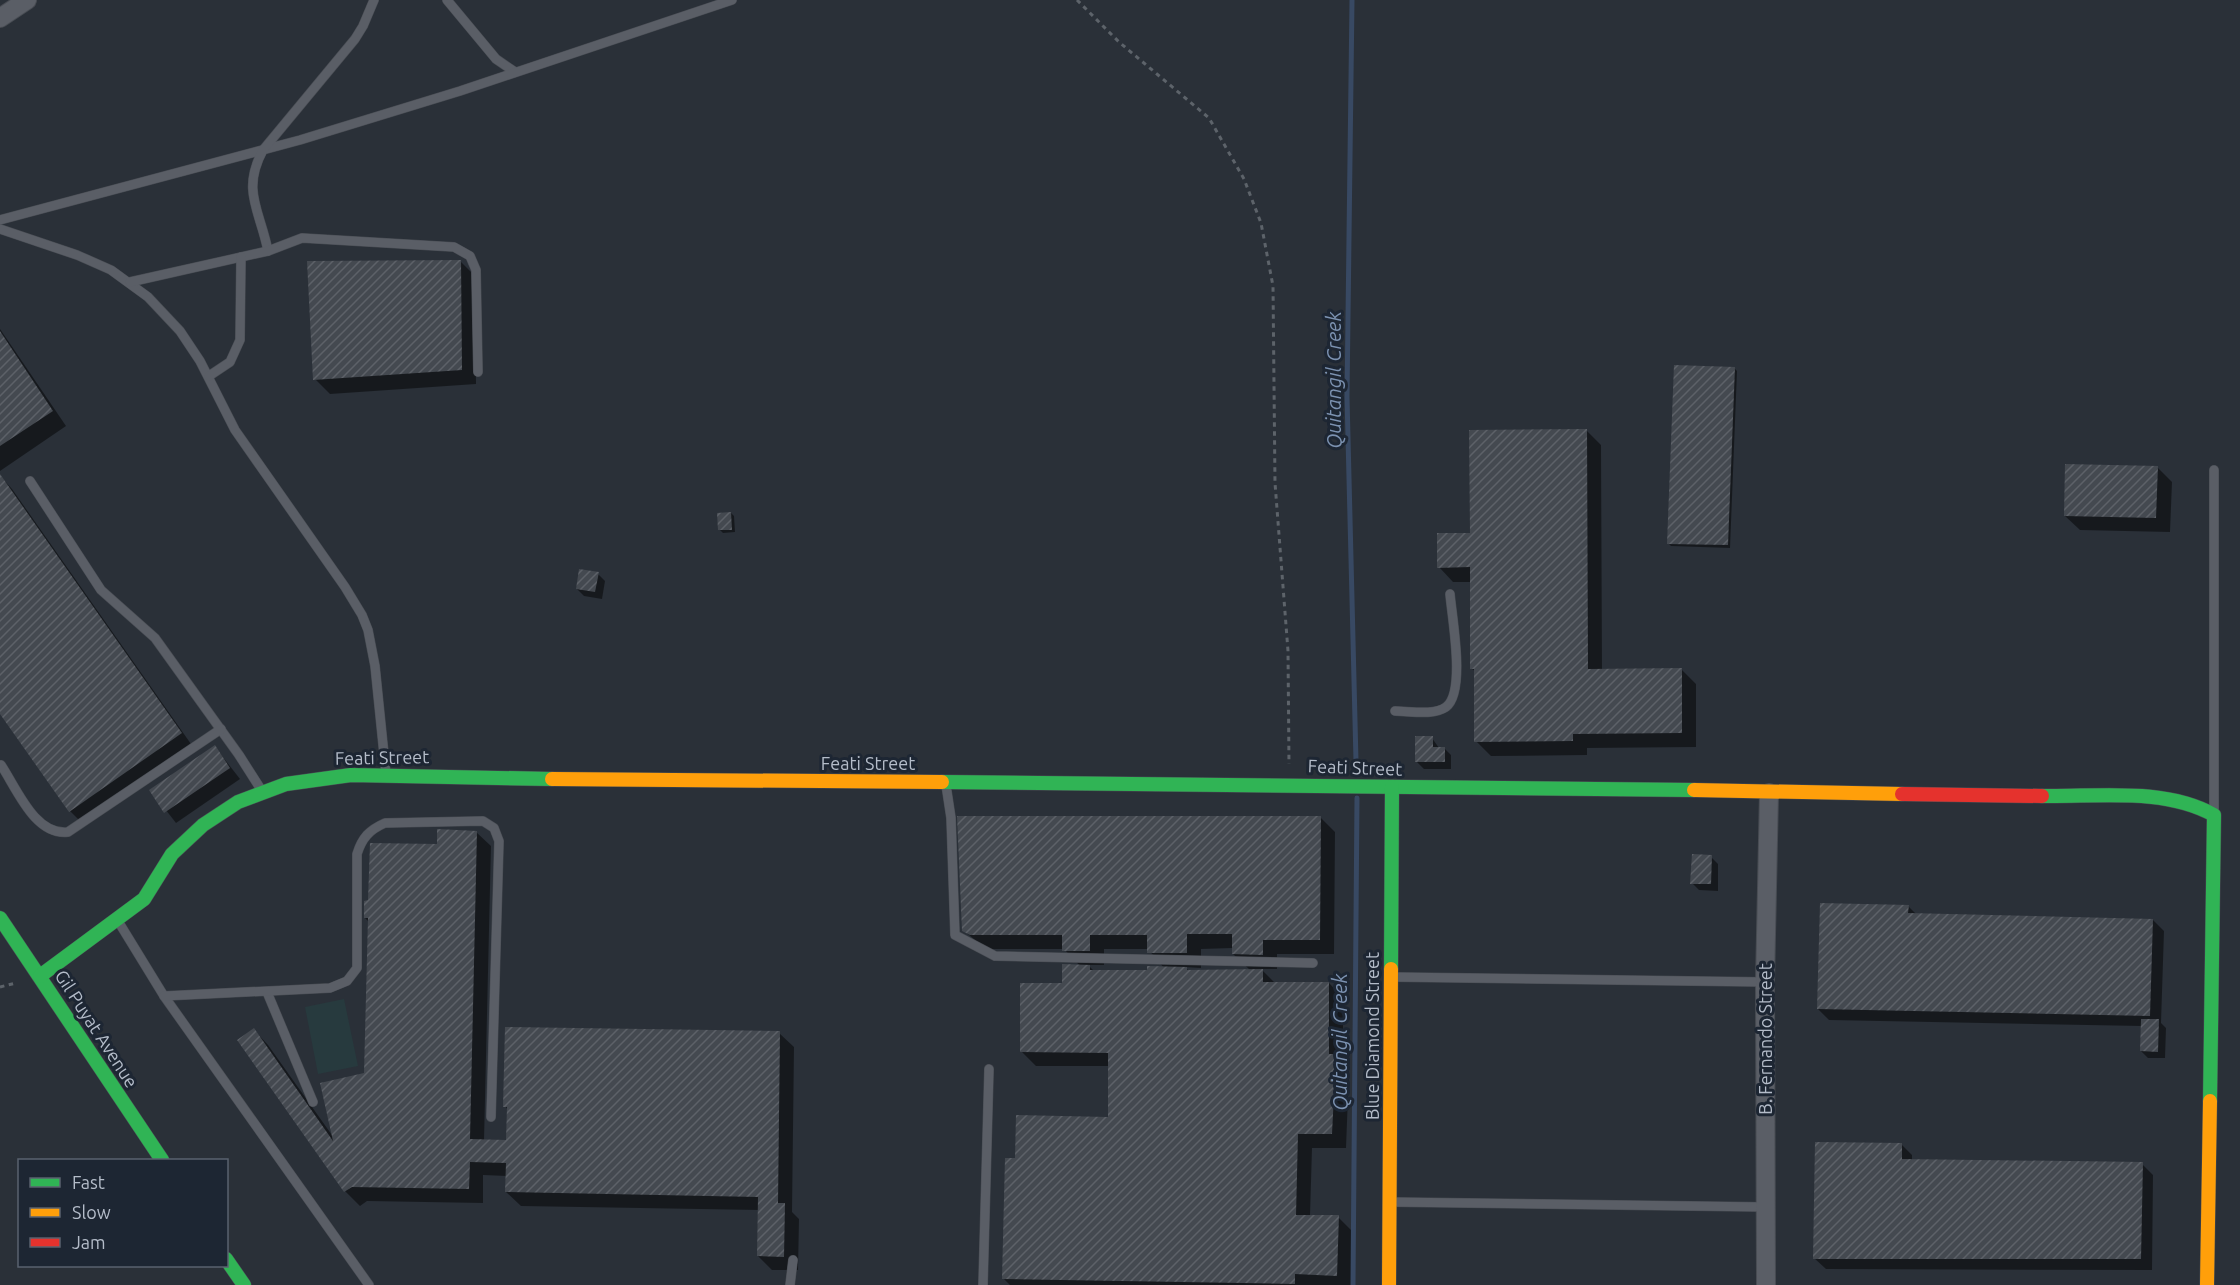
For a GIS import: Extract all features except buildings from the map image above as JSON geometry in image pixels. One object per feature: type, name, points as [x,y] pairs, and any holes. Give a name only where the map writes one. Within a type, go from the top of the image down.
[{"type":"street","points":[[0,18],[27,0]]},
{"type":"street","name":"Feati Street","points":[[40,976],[144,899],[161,868],[187,838],[238,802],[262,791],[317,778],[386,774],[945,782],[1289,784],[2172,798],[2194,804],[2214,815]]},
{"type":"street","name":"Blue Diamond Street","points":[[1389,1285],[1392,787]]},
{"type":"street","name":"B. Fernando Street","points":[[1766,1285],[1765,982],[1769,793]]},
{"type":"street","points":[[2207,1285],[2214,815]]},
{"type":"street","name":"Gil Puyat Avenue","points":[[0,918],[161,1159]]},
{"type":"street","points":[[228,1262],[244,1285]]},
{"type":"lane","points":[[268,251],[251,187],[255,165],[263,150],[355,39],[374,0]]},
{"type":"lane","points":[[447,0],[496,59],[515,72]]},
{"type":"lane","points":[[0,220],[263,150],[515,72],[732,0]]},
{"type":"lane","points":[[0,229],[77,255],[129,282],[180,330],[209,376],[236,430],[345,586],[362,615],[373,657],[386,774]]},
{"type":"lane","points":[[129,282],[268,251],[292,240],[315,238],[442,245],[463,250],[474,262],[476,270],[478,372]]},
{"type":"lane","points":[[209,376],[223,369],[230,362],[240,340],[241,257]]},
{"type":"lane","points":[[2214,470],[2214,815]]},
{"type":"lane","points":[[30,481],[101,590],[155,638],[221,729],[262,791]]},
{"type":"lane","points":[[1395,711],[1432,711],[1446,707],[1454,695],[1456,674],[1450,594]]},
{"type":"lane","points":[[1,765],[40,822],[57,834],[68,832],[221,729]]},
{"type":"lane","points":[[945,782],[951,818],[955,935],[976,948],[995,956],[1313,963]]},
{"type":"lane","points":[[164,996],[330,988],[347,981],[357,968],[357,854],[362,839],[373,829],[385,823],[483,821],[494,828],[499,842],[491,1117]]},
{"type":"lane","points":[[116,919],[164,996],[369,1285]]},
{"type":"lane","points":[[1392,977],[1765,982]]},
{"type":"lane","points":[[267,992],[313,1102]]},
{"type":"lane","points":[[983,1285],[989,1069]]},
{"type":"lane","points":[[1390,1202],[1766,1207]]},
{"type":"lane","points":[[790,1285],[793,1260]]},
{"type":"path","points":[[1077,0],[1114,38],[1209,118],[1244,179],[1262,223],[1273,286],[1275,494],[1288,651],[1289,784]]},
{"type":"green space","points":[[344,999],[358,1066],[318,1074],[305,1007]]},
{"type":"waterway","name":"Quitangil Creek","points":[[1352,0],[1347,397],[1356,761]]},
{"type":"waterway","name":"Quitangil Creek","points":[[1353,1285],[1357,798]]},
{"type":"traffic: fast","points":[[40,976],[144,899],[172,854],[203,825],[238,802],[286,784],[351,775],[552,779]]},
{"type":"traffic: fast","points":[[942,782],[1694,790]]},
{"type":"traffic: fast","points":[[1391,969],[1392,787]]},
{"type":"traffic: fast","points":[[2042,796],[2152,797],[2195,806],[2214,815],[2210,1101]]},
{"type":"traffic: fast","points":[[0,918],[161,1159]]},
{"type":"traffic: fast","points":[[228,1262],[244,1285]]},
{"type":"traffic: slow","points":[[552,779],[942,782]]},
{"type":"traffic: slow","points":[[1694,790],[1902,794]]},
{"type":"traffic: slow","points":[[1389,1285],[1391,969]]},
{"type":"traffic: slow","points":[[2207,1285],[2210,1101]]},
{"type":"traffic: jam","points":[[1902,794],[2042,796]]}]
